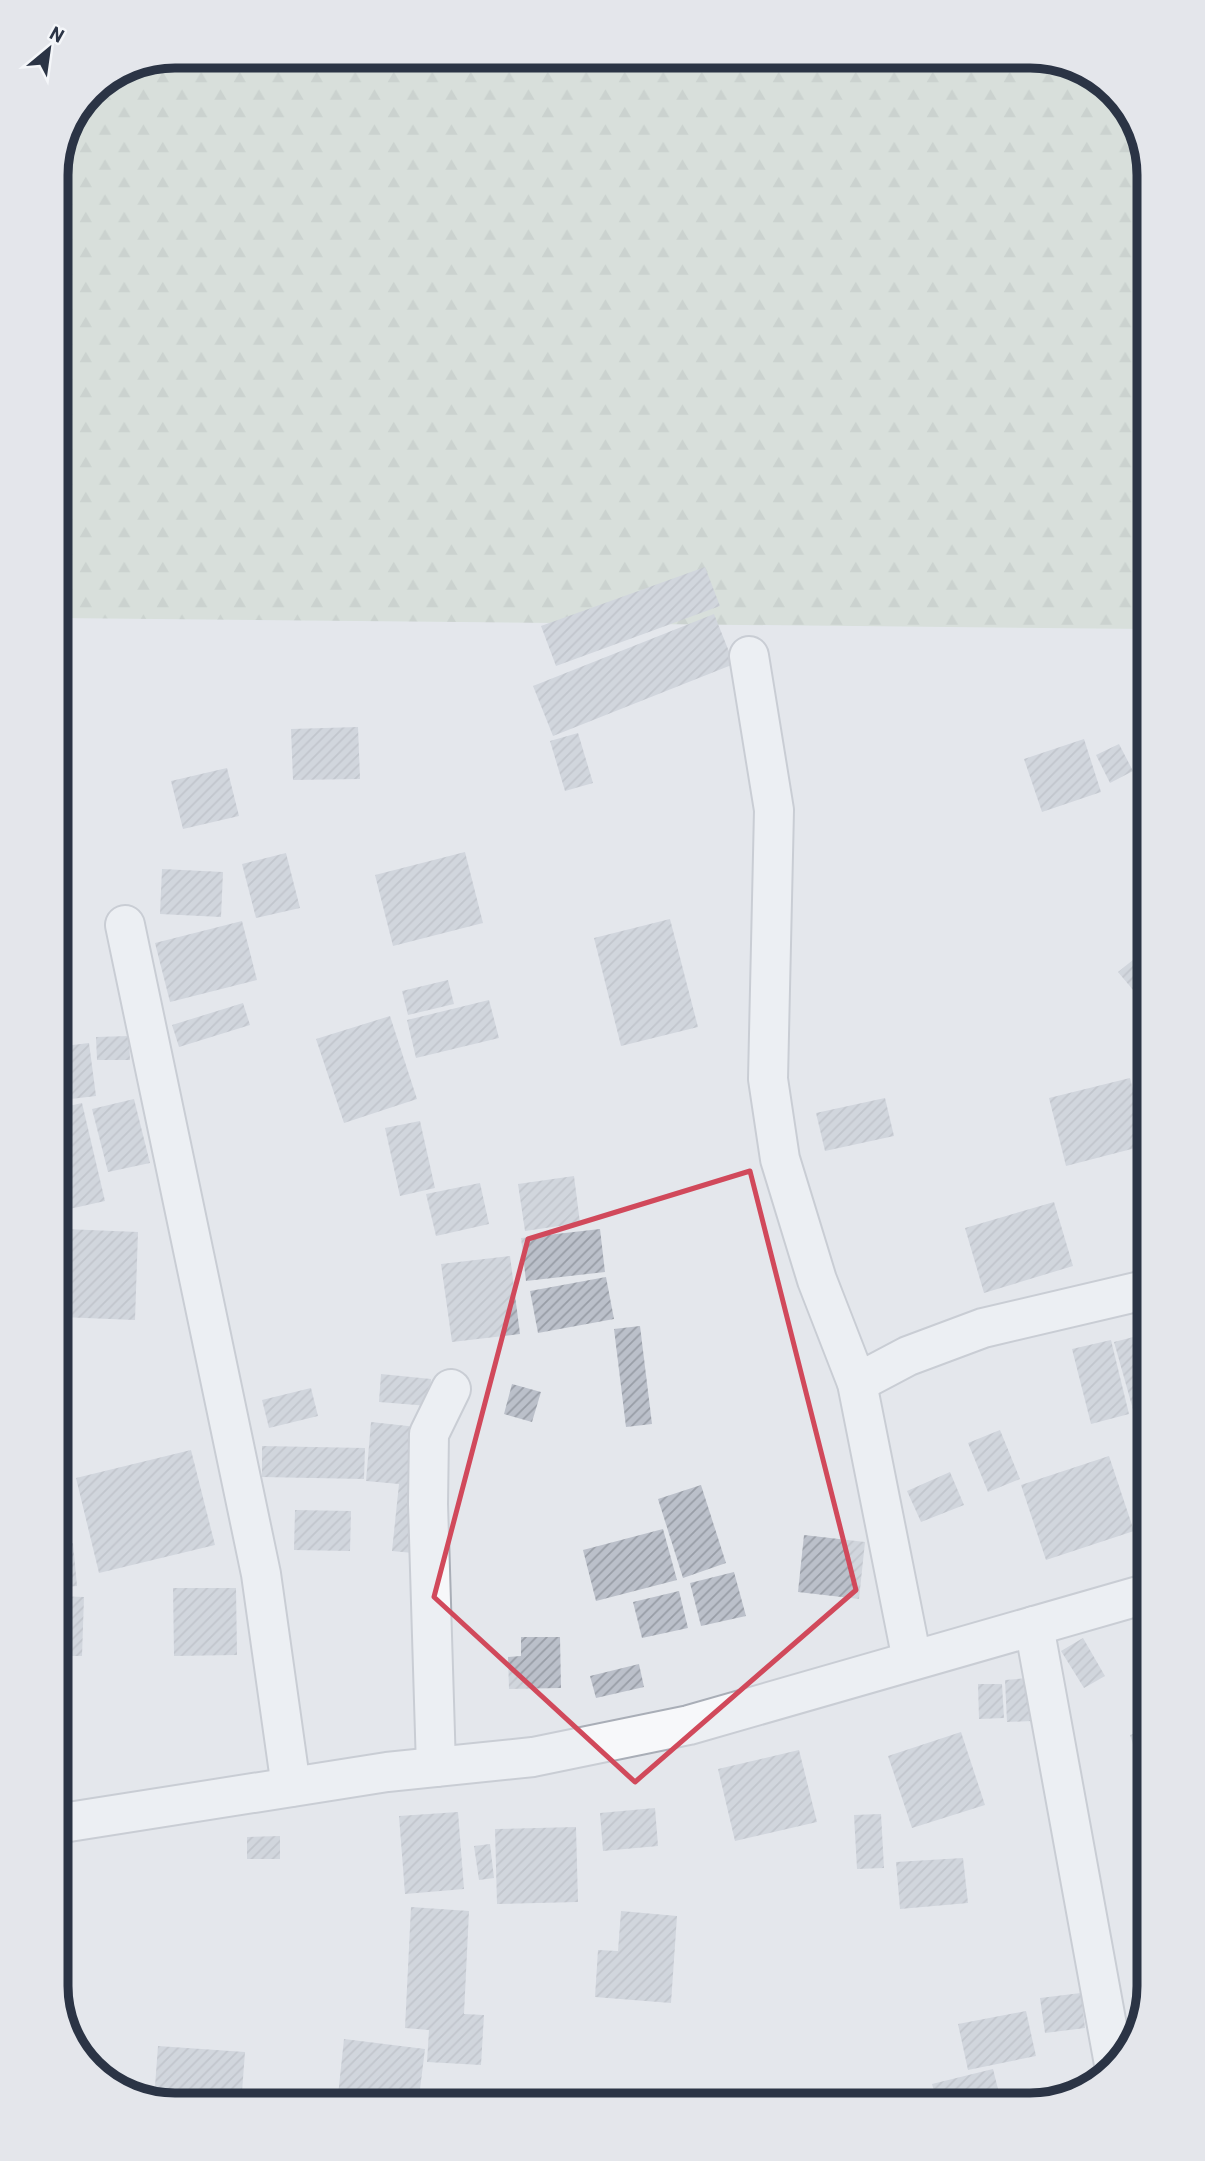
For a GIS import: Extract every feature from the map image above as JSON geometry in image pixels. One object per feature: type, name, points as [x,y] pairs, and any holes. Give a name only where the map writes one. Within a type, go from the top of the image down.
[{"type":"street","points":[[749,656],[774,810],[768,1079],[780,1159],[817,1280],[857,1383],[912,1660]]},
{"type":"street","points":[[125,925],[261,1574],[291,1787]]},
{"type":"street","points":[[857,1383],[908,1356],[983,1328],[1137,1292]]},
{"type":"street","points":[[436,1767],[428,1504],[429,1434],[451,1389]]},
{"type":"street","points":[[68,1822],[387,1772],[533,1758],[690,1725],[1137,1596]]},
{"type":"street","points":[[1034,1626],[1112,2053]]},
{"type":"highlighted area","points":[[750,1171],[856,1590],[635,1782],[434,1597],[528,1239]]},
{"type":"green space","points":[[175,68],[1037,68],[1077,79],[1095,90],[1115,110],[1129,134],[1135,154],[1137,629],[68,618],[68,168],[76,134],[86,116],[116,86],[134,76]]},
{"type":"building","points":[[705,567],[720,606],[556,666],[541,626]]},
{"type":"building","points":[[714,614],[734,664],[553,736],[533,686]]},
{"type":"building","points":[[358,727],[360,779],[293,780],[291,729]]},
{"type":"building","points":[[578,733],[593,783],[565,791],[550,741]]},
{"type":"building","points":[[1084,739],[1101,792],[1042,812],[1024,759]]},
{"type":"building","points":[[1119,744],[1133,771],[1110,783],[1096,755]]},
{"type":"building","points":[[227,768],[239,816],[183,829],[171,781]]},
{"type":"building","points":[[465,852],[483,923],[393,946],[375,875]]},
{"type":"building","points":[[286,853],[300,908],[256,918],[242,864]]},
{"type":"building","points":[[162,869],[223,872],[221,917],[160,914]]},
{"type":"building","points":[[670,919],[698,1027],[621,1046],[594,938]]},
{"type":"building","points":[[242,921],[257,980],[170,1002],[155,943]]},
{"type":"building","points":[[1137,957],[1137,995],[1118,972]]},
{"type":"building","points":[[448,980],[454,1004],[408,1015],[402,991]]},
{"type":"building","points":[[489,1000],[499,1038],[416,1058],[407,1020]]},
{"type":"building","points":[[243,1003],[250,1025],[179,1047],[172,1025]]},
{"type":"building","points":[[390,1016],[417,1099],[344,1123],[316,1039]]},
{"type":"building","points":[[129,1036],[130,1060],[97,1060],[96,1037]]},
{"type":"building","points":[[89,1043],[96,1096],[68,1099],[68,1046]]},
{"type":"building","points":[[1130,1078],[1137,1106],[1137,1148],[1066,1166],[1049,1098]]},
{"type":"building","points":[[885,1098],[894,1136],[825,1151],[816,1113]]},
{"type":"building","points":[[134,1099],[150,1163],[108,1172],[92,1109]]},
{"type":"building","points":[[82,1103],[105,1201],[68,1209],[68,1106]]},
{"type":"building","points":[[420,1121],[435,1188],[400,1196],[385,1128]]},
{"type":"building","points":[[574,1176],[580,1223],[525,1231],[518,1184]]},
{"type":"building","points":[[480,1183],[489,1224],[436,1236],[426,1194]]},
{"type":"building","points":[[1054,1202],[1073,1266],[984,1293],[965,1228]]},
{"type":"building","points":[[68,1229],[138,1232],[135,1320],[68,1317]]},
{"type":"building","points":[[600,1229],[605,1272],[526,1281],[521,1238]]},
{"type":"building","points":[[510,1256],[520,1334],[452,1342],[441,1264]]},
{"type":"building","points":[[606,1277],[614,1319],[538,1333],[530,1291]]},
{"type":"building","points":[[640,1326],[652,1424],[626,1427],[614,1329]]},
{"type":"building","points":[[1137,1336],[1137,1412],[1134,1413],[1114,1342]]},
{"type":"building","points":[[1111,1340],[1129,1414],[1091,1424],[1072,1349]]},
{"type":"building","points":[[381,1374],[431,1379],[429,1406],[379,1402]]},
{"type":"building","points":[[512,1384],[541,1392],[532,1422],[504,1414]]},
{"type":"building","points":[[311,1388],[318,1416],[269,1428],[262,1400]]},
{"type":"building","points":[[371,1422],[426,1428],[413,1553],[392,1551],[399,1484],[366,1481]]},
{"type":"building","points":[[1000,1430],[1020,1479],[988,1492],[968,1443]]},
{"type":"building","points":[[262,1446],[365,1448],[364,1479],[262,1477]]},
{"type":"building","points":[[191,1450],[215,1545],[99,1573],[76,1478]]},
{"type":"building","points":[[1109,1456],[1134,1531],[1046,1560],[1021,1485]]},
{"type":"building","points":[[950,1472],[964,1505],[921,1522],[907,1491]]},
{"type":"building","points":[[701,1485],[726,1563],[683,1578],[658,1499]]},
{"type":"building","points":[[295,1510],[351,1511],[350,1551],[294,1550]]},
{"type":"building","points":[[663,1529],[677,1580],[596,1601],[583,1550]]},
{"type":"building","points":[[804,1535],[865,1542],[859,1599],[798,1592]]},
{"type":"building","points":[[68,1543],[73,1543],[77,1586],[68,1587]]},
{"type":"building","points":[[734,1572],[746,1616],[701,1626],[690,1583]]},
{"type":"building","points":[[173,1588],[236,1588],[237,1655],[174,1656]]},
{"type":"building","points":[[679,1591],[688,1628],[642,1638],[633,1602]]},
{"type":"building","points":[[68,1596],[84,1597],[82,1656],[68,1656]]},
{"type":"building","points":[[521,1637],[560,1637],[561,1688],[509,1689],[508,1657],[521,1656]]},
{"type":"building","points":[[1083,1638],[1105,1676],[1084,1688],[1061,1651]]},
{"type":"building","points":[[639,1664],[644,1687],[596,1698],[590,1676]]},
{"type":"building","points":[[1029,1678],[1032,1721],[1007,1722],[1005,1680]]},
{"type":"building","points":[[978,1684],[1002,1684],[1004,1718],[979,1719]]},
{"type":"building","points":[[961,1732],[985,1805],[912,1828],[888,1756]]},
{"type":"building","points":[[1137,1732],[1137,1756],[1130,1735]]},
{"type":"building","points":[[799,1750],[817,1822],[735,1841],[718,1769]]},
{"type":"building","points":[[655,1808],[658,1846],[603,1851],[600,1813]]},
{"type":"building","points":[[458,1812],[464,1889],[405,1894],[399,1816]]},
{"type":"building","points":[[881,1814],[884,1868],[857,1869],[854,1815]]},
{"type":"building","points":[[576,1827],[578,1902],[497,1904],[495,1829]]},
{"type":"building","points":[[280,1836],[280,1859],[247,1859],[247,1837]]},
{"type":"building","points":[[490,1844],[494,1878],[479,1880],[474,1846]]},
{"type":"building","points":[[963,1858],[968,1903],[900,1909],[896,1862]]},
{"type":"building","points":[[411,1907],[469,1911],[464,2014],[484,2015],[481,2065],[427,2062],[429,2030],[405,2028]]},
{"type":"building","points":[[621,1911],[677,1916],[671,2003],[595,1997],[598,1950],[618,1951]]},
{"type":"building","points":[[1081,1993],[1085,2028],[1045,2033],[1040,1998]]},
{"type":"building","points":[[1026,2011],[1036,2056],[968,2070],[958,2024]]},
{"type":"building","points":[[344,2039],[425,2049],[420,2093],[338,2093]]},
{"type":"building","points":[[158,2046],[245,2052],[242,2093],[155,2091]]},
{"type":"building","points":[[993,2069],[999,2093],[935,2093],[932,2084]]}]
